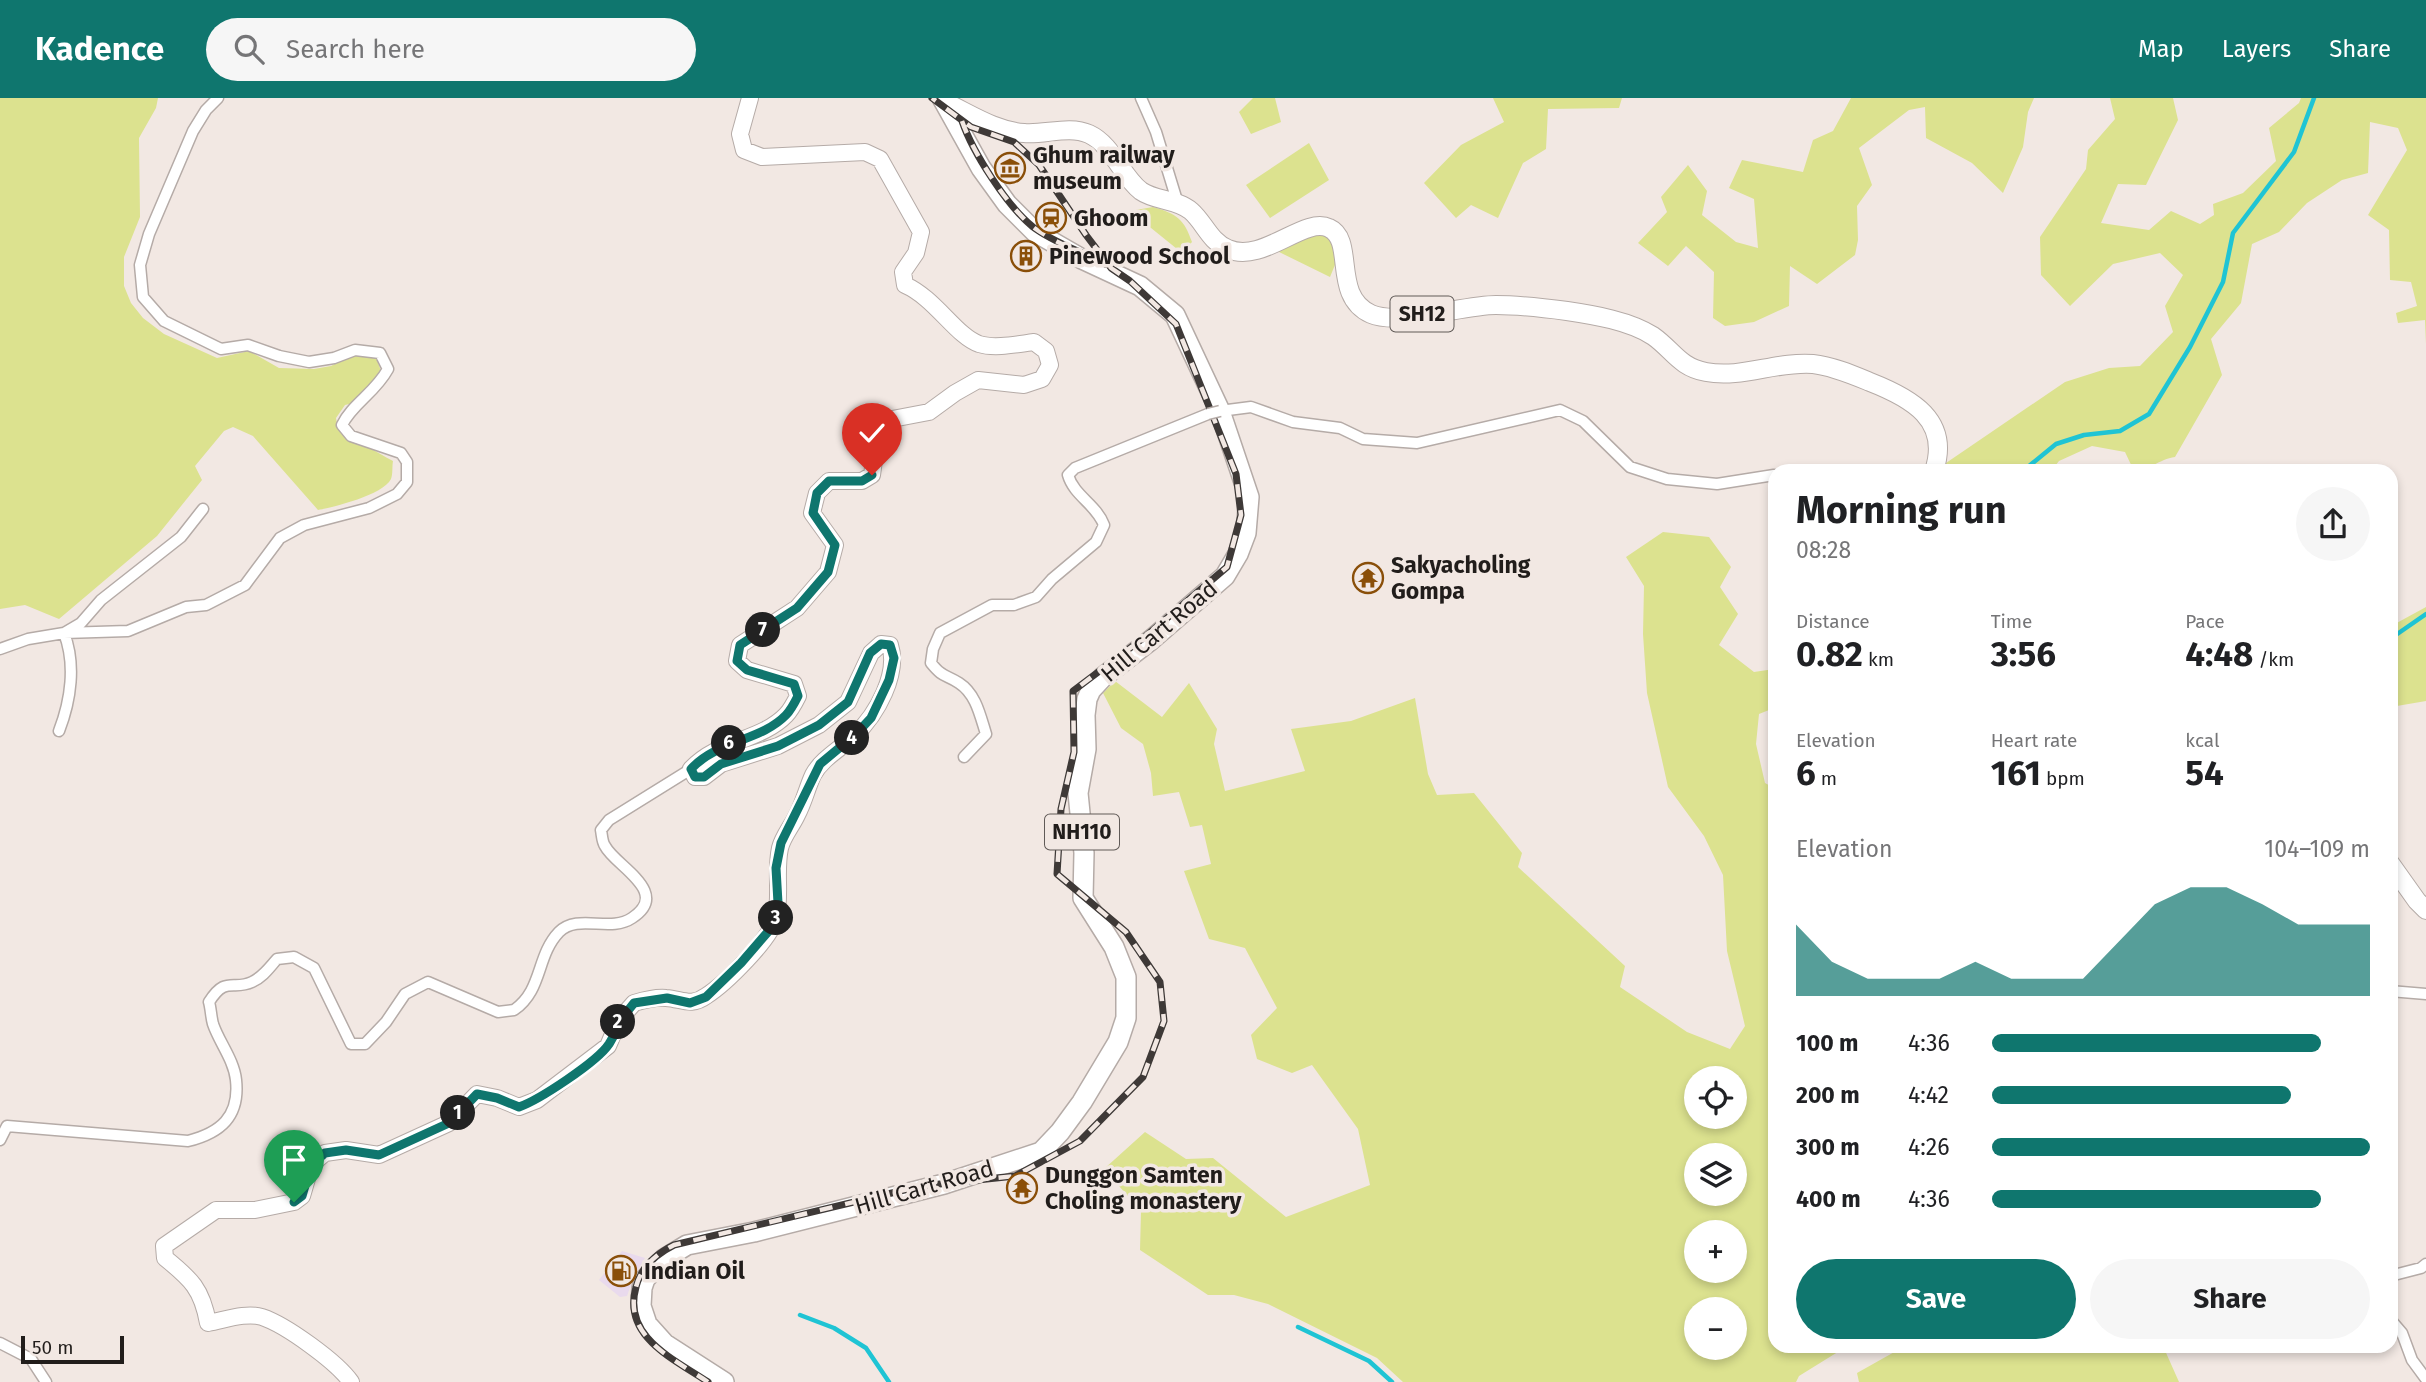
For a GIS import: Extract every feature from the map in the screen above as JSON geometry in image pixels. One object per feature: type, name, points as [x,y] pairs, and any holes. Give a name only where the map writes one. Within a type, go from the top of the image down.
[{"type":"highway","name":"Hill Cart Road","points":[[723,1382],[665,1344],[647,1324],[641,1306],[642,1287],[645,1279],[664,1259],[687,1245],[754,1232],[944,1184],[1041,1152],[1068,1122],[1118,1042],[1126,1018],[1126,977],[1114,947],[1083,898],[1084,853],[1078,793],[1086,749],[1085,715],[1091,690],[1225,576],[1246,533],[1249,497],[1175,315],[1140,286],[1082,259],[1035,232],[1007,204],[981,168],[945,101]]},
{"type":"main road","points":[[351,1382],[303,1342],[261,1317],[242,1317],[208,1323],[205,1303],[196,1286],[165,1258],[164,1246],[216,1210],[255,1210],[294,1202],[302,1196],[311,1165],[325,1153],[346,1150],[379,1155],[449,1123],[477,1094],[519,1107],[537,1100],[608,1046],[620,1020],[634,1003],[667,998],[690,1003],[706,997],[773,926],[778,903],[776,868],[781,843],[820,764],[871,718],[889,680],[894,658],[890,645],[881,644],[870,653],[848,702],[819,725],[778,746],[721,764],[704,777],[695,777],[691,769],[701,758],[731,742],[751,737],[786,715],[798,696],[794,684],[747,670],[737,661],[740,645],[797,608],[828,572],[835,545],[813,513],[817,493],[829,481],[862,481],[872,475],[878,431],[887,420],[929,412],[978,380],[1024,385],[1042,379],[1049,365],[1046,351],[1034,342],[1001,346],[979,344],[919,291],[905,285],[903,272],[916,253],[921,232],[880,159],[865,152],[762,157],[744,150],[740,134],[750,98]]},
{"type":"main road","name":"SH12","points":[[945,101],[1001,130],[1027,134],[1080,131],[1091,135],[1104,145],[1143,192],[1189,209],[1214,240],[1228,249],[1245,252],[1274,245],[1315,226],[1325,226],[1335,231],[1340,239],[1345,280],[1357,305],[1373,315],[1399,317],[1494,305],[1572,312],[1638,328],[1655,337],[1674,357],[1690,368],[1709,373],[1738,373],[1781,365],[1815,364],[1855,375],[1898,393],[1926,414],[1938,437],[1939,456],[1936,464]]},
{"type":"main road","points":[[2398,874],[2424,908]]},
{"type":"street","points":[[0,649],[27,639],[64,633],[128,631],[186,607],[206,605],[245,585],[280,538],[304,525],[369,508],[397,494],[407,482],[407,463],[401,453],[351,436],[342,425],[348,412],[361,404],[381,383],[388,369],[380,354],[355,350],[334,358],[309,362],[279,356],[248,345],[221,349],[164,321],[143,297],[140,265],[149,234],[193,131],[206,110],[218,98]]},
{"type":"street","points":[[1141,98],[1156,132],[1178,204]]},
{"type":"street","points":[[964,757],[985,734],[979,710],[969,691],[957,682],[942,677],[931,663],[933,649],[940,633],[992,604],[1014,605],[1036,597],[1052,579],[1096,542],[1104,524],[1099,511],[1070,485],[1068,475],[1074,468],[1214,412],[1251,407],[1293,422],[1339,428],[1363,439],[1417,443],[1560,410],[1583,421],[1630,467],[1667,479],[1717,484],[1768,476]]},
{"type":"street","points":[[64,633],[81,623],[101,600],[181,537],[204,509]]},
{"type":"street","points":[[59,730],[66,714],[71,678],[69,647],[64,633]]},
{"type":"street","points":[[0,1140],[7,1126],[188,1141],[210,1136],[224,1125],[233,1106],[236,1079],[213,1025],[209,1002],[216,991],[229,984],[249,984],[263,975],[277,959],[294,957],[314,968],[351,1044],[365,1044],[386,1022],[405,994],[428,982],[498,1012],[514,1010],[533,991],[550,945],[561,930],[571,924],[611,925],[634,917],[644,904],[645,890],[637,878],[605,847],[601,830],[609,820],[691,769]]},
{"type":"street","points":[[2398,992],[2426,994]]},
{"type":"street","points":[[2398,1274],[2426,1264]]},
{"type":"street","points":[[2398,1329],[2412,1360],[2426,1379]]},
{"type":"street","points":[[0,1343],[31,1359],[46,1382]]},
{"type":"shaded area","name":"Indian Oil","points":[[622,1251],[645,1258],[634,1276],[627,1296],[620,1297],[599,1280]]},
{"type":"green space","points":[[0,98],[158,98],[156,108],[139,138],[140,217],[124,257],[124,286],[131,303],[143,318],[164,334],[217,358],[249,351],[279,368],[314,369],[331,366],[354,354],[376,357],[381,371],[358,402],[345,405],[336,418],[342,434],[393,461],[392,477],[386,485],[358,499],[318,510],[253,436],[233,427],[224,431],[195,466],[202,480],[157,536],[59,619],[25,605],[0,609]]},
{"type":"green space","points":[[1253,98],[1275,98],[1281,122],[1251,134],[1239,112]]},
{"type":"green space","points":[[1493,98],[1622,98],[1619,108],[1548,109],[1546,149],[1523,163],[1498,218],[1471,205],[1456,218],[1424,183],[1461,145],[1504,122]]},
{"type":"green space","points":[[1851,98],[2034,98],[2028,112],[2023,147],[2003,193],[1972,163],[1926,138],[1925,107],[1909,110],[1859,148],[1872,185],[1857,206],[1858,240],[1855,255],[1817,284],[1790,266],[1789,306],[1754,322],[1725,326],[1713,318],[1714,272],[1686,246],[1668,266],[1638,243],[1667,212],[1661,197],[1688,165],[1707,191],[1702,215],[1736,242],[1758,248],[1754,199],[1729,188],[1742,160],[1803,172],[1813,140],[1833,131]]},
{"type":"green space","points":[[2110,98],[2173,98],[2178,120],[2146,185],[2118,184],[2101,223],[2149,230],[2171,211],[2200,224],[2214,215],[2213,204],[2243,193],[2276,161],[2269,128],[2299,103],[2301,98],[2426,98],[2426,344],[2425,320],[2398,323],[2396,313],[2417,306],[2411,282],[2390,280],[2389,230],[2368,215],[2407,150],[2398,128],[2370,122],[2368,173],[2342,180],[2307,203],[2279,232],[2252,244],[2241,303],[2211,339],[2222,375],[2175,457],[2155,464],[2131,464],[2125,452],[2092,446],[2057,464],[1946,464],[2065,382],[2109,368],[2140,366],[2173,332],[2165,306],[2183,275],[2160,253],[2113,264],[2070,306],[2041,275],[2040,237],[2086,169],[2088,150],[2115,119]]},
{"type":"green space","points":[[1309,143],[1329,180],[1270,218],[1246,185]]},
{"type":"green space","points":[[1153,207],[1174,215],[1186,228],[1192,242],[1182,253],[1130,211]]},
{"type":"green space","points":[[1318,231],[1330,238],[1337,260],[1330,277],[1275,250]]},
{"type":"green space","points":[[1663,532],[1709,537],[1731,567],[1720,587],[1738,614],[1719,645],[1754,672],[1768,670],[1768,710],[1759,714],[1756,744],[1765,783],[1768,785],[1768,1353],[1836,1353],[1799,1376],[1796,1382],[1403,1382],[1377,1358],[1268,1304],[1234,1295],[1208,1295],[1140,1250],[1141,1211],[1104,1169],[1145,1132],[1186,1159],[1213,1158],[1286,1217],[1370,1185],[1358,1129],[1312,1065],[1292,1073],[1257,1059],[1251,1035],[1277,1008],[1245,948],[1209,939],[1184,871],[1211,864],[1202,825],[1190,827],[1179,792],[1153,796],[1151,773],[1143,744],[1121,728],[1103,693],[1115,681],[1162,717],[1189,683],[1217,729],[1214,744],[1225,791],[1305,771],[1291,729],[1351,721],[1415,698],[1428,774],[1437,795],[1474,793],[1522,853],[1518,867],[1625,966],[1620,987],[1687,1032],[1730,1049],[1745,1026],[1727,951],[1723,875],[1704,836],[1668,787],[1647,693],[1643,634],[1644,586],[1626,557]]},
{"type":"green space","points":[[2426,607],[2426,701],[2398,706],[2398,622]]},
{"type":"green space","points":[[1893,1353],[2166,1353],[2179,1382],[1859,1382],[1857,1373]]},
{"type":"waterway","points":[[2032,464],[2056,444],[2084,435],[2120,431],[2149,414],[2190,347],[2223,282],[2233,233],[2294,152],[2314,98]]},
{"type":"waterway","points":[[2398,633],[2426,614]]},
{"type":"waterway","points":[[800,1315],[834,1328],[866,1348],[889,1382]]},
{"type":"waterway","points":[[1298,1327],[1369,1361],[1392,1382]]},
{"type":"railway","points":[[708,1382],[654,1345],[637,1320],[634,1304],[636,1287],[645,1267],[655,1257],[674,1245],[921,1186],[1015,1176],[1080,1141],[1143,1077],[1164,1021],[1160,982],[1126,932],[1057,874],[1061,809],[1074,752],[1073,691],[1146,636],[1227,567],[1241,515],[1236,474],[1176,324],[1130,281],[1111,268],[1039,165],[1014,142],[971,127],[932,98]]},
{"type":"railway","points":[[962,121],[992,178],[1023,218],[1050,238],[1105,264]]},
{"type":"place","name":"Ghum railway museum","points":[[1010,168]]},
{"type":"place","name":"Ghoom","points":[[1051,218]]},
{"type":"place","name":"Pinewood School","points":[[1026,256]]},
{"type":"place","name":"Sakyacholing Gompa","points":[[1368,578]]},
{"type":"place","name":"Dunggon Samten Choling monastery","points":[[1022,1188]]},
{"type":"place","name":"Indian Oil","points":[[621,1271]]},
{"type":"route","points":[[294,1202],[302,1196],[311,1165],[325,1153],[346,1150],[379,1155],[449,1123],[477,1094],[519,1107],[537,1100],[608,1046],[620,1020],[634,1003],[667,998],[690,1003],[706,997],[764,939],[776,916],[776,868],[781,843],[797,816],[820,764],[871,718],[889,680],[894,658],[890,645],[881,644],[870,653],[848,702],[819,725],[778,746],[721,764],[704,777],[695,777],[691,769],[701,758],[731,742],[751,737],[786,715],[798,696],[794,684],[747,670],[737,661],[740,645],[797,608],[828,572],[835,545],[813,513],[817,493],[829,481],[862,481],[872,475]]}]
